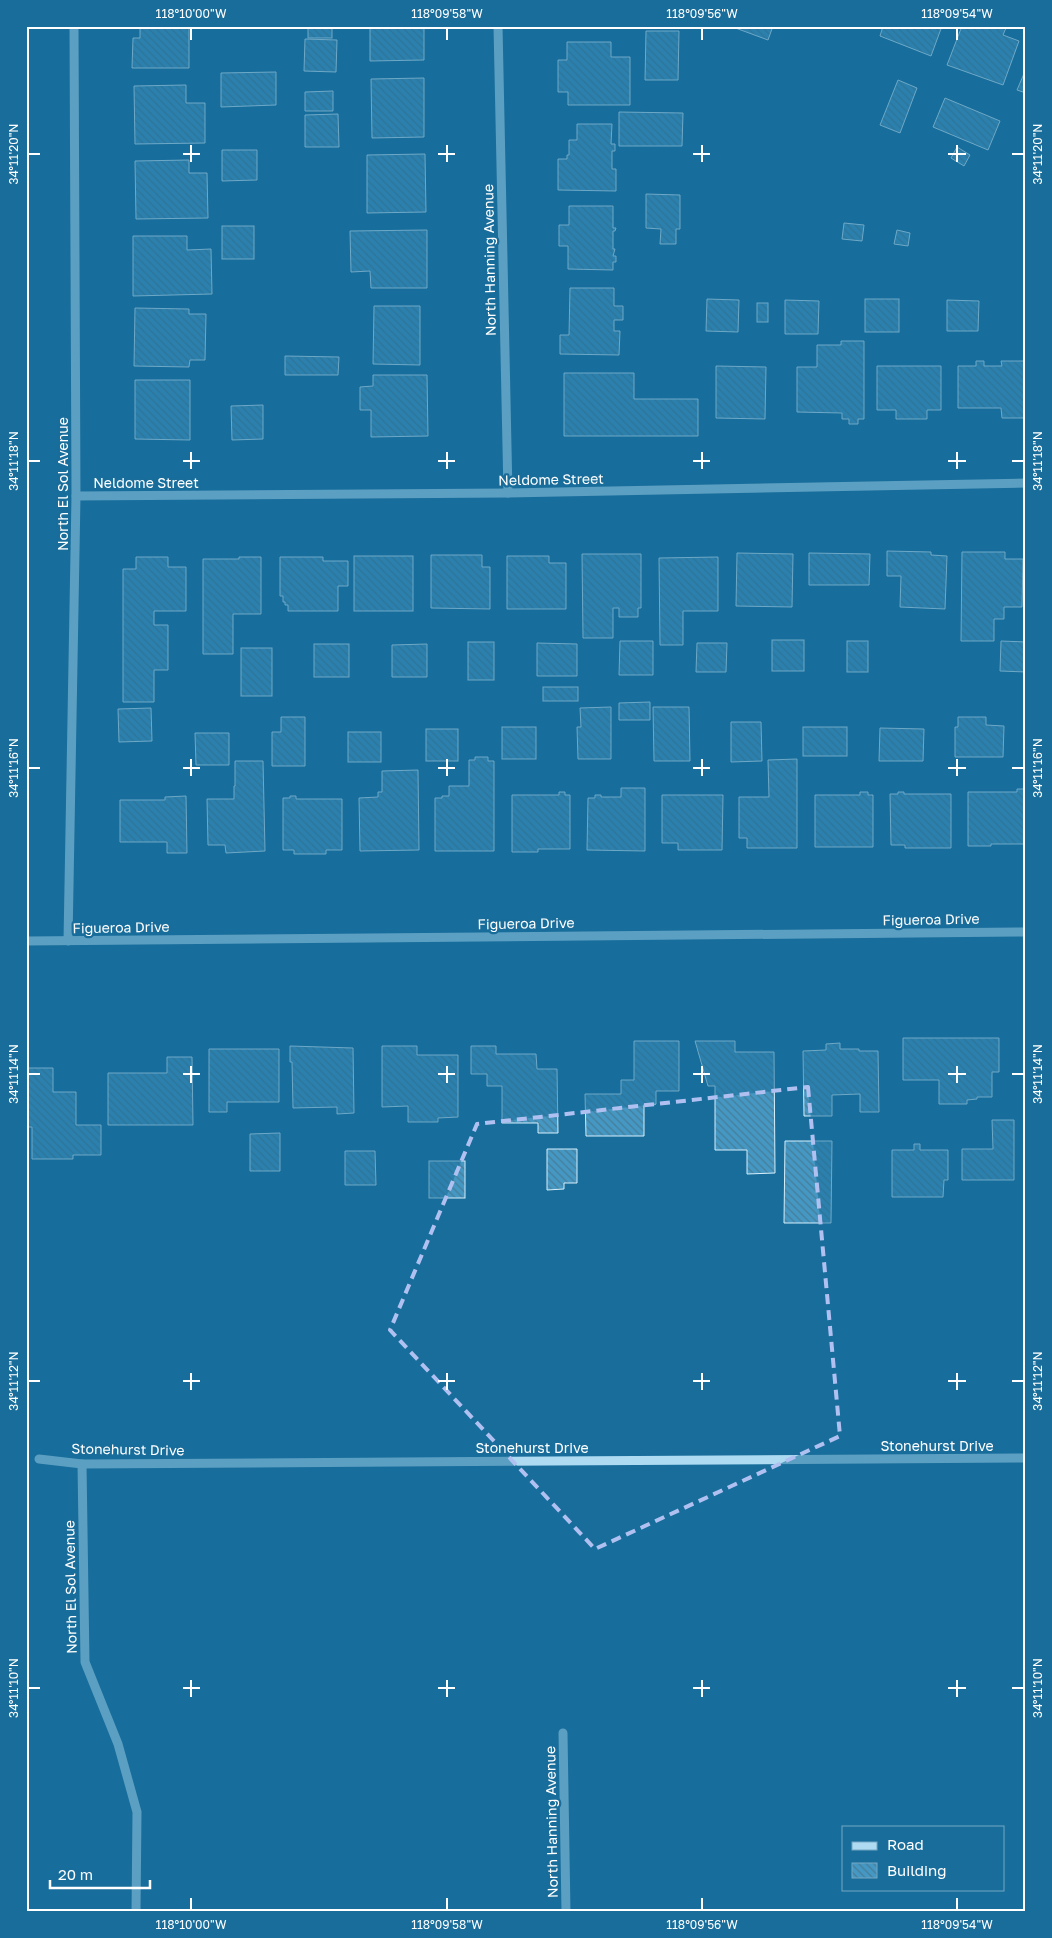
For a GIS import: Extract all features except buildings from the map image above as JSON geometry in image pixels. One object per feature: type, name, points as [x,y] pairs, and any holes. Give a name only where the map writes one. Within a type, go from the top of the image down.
[{"type":"street","name":"North El Sol Avenue","points":[[68,941],[76,496],[74,26]]},
{"type":"street","name":"North Hanning Avenue","points":[[498,26],[508,493]]},
{"type":"street","name":"Neldome Street","points":[[76,496],[508,493],[1026,483]]},
{"type":"street","name":"Figueroa Drive","points":[[26,941],[1026,932]]},
{"type":"street","name":"Stonehurst Drive","points":[[39,1459],[82,1464],[1026,1458]]},
{"type":"street","name":"North El Sol Avenue","points":[[82,1464],[85,1662],[118,1744],[137,1812],[136,1912]]},
{"type":"street","name":"North Hanning Avenue","points":[[563,1733],[566,1912]]},
{"type":"highlighted area","points":[[808,1087],[840,1436],[595,1549],[390,1330],[477,1124]]}]
